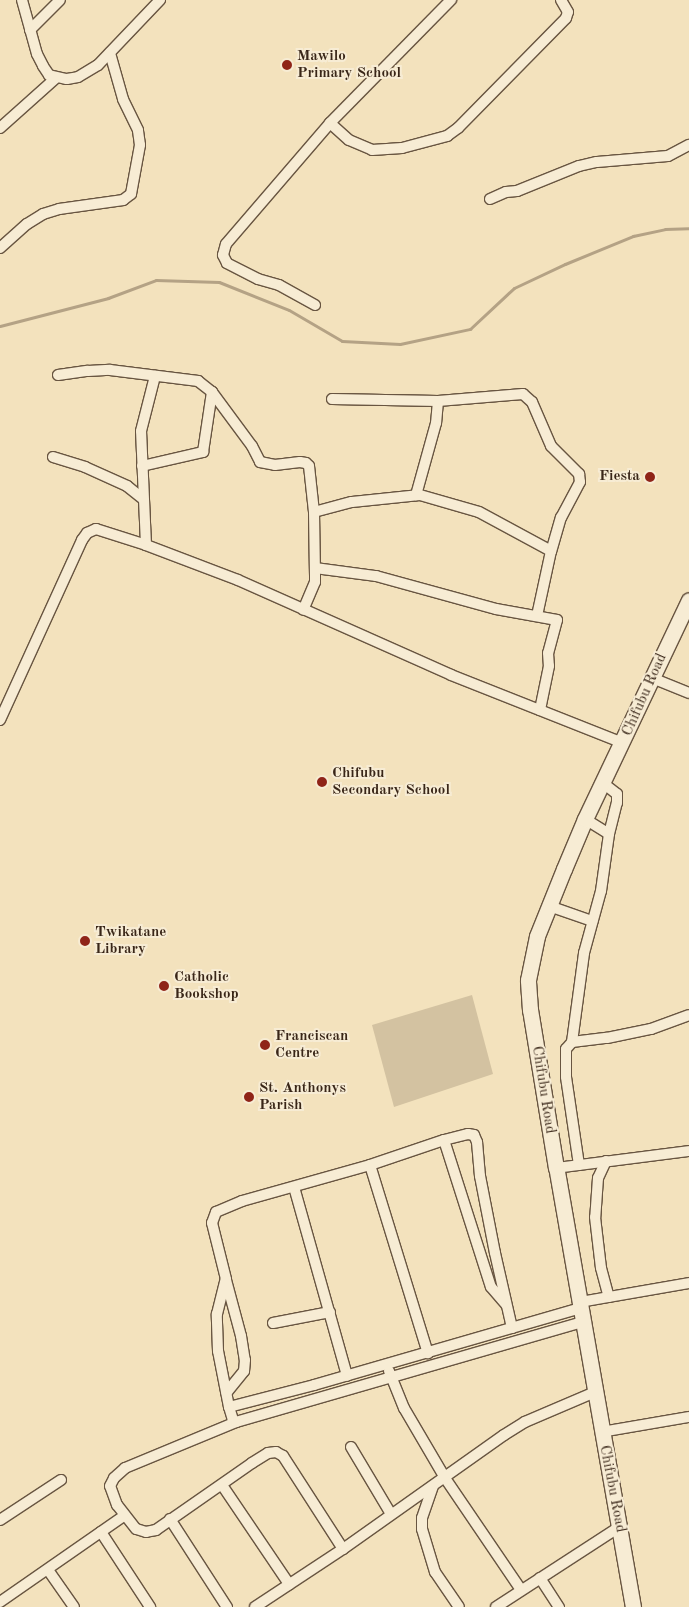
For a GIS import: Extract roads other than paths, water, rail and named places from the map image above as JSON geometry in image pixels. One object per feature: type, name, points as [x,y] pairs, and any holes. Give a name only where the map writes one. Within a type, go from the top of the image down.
[{"type":"main road","name":"Chifubu Road","points":[[633,1607],[556,1168],[530,1010],[528,980],[537,936],[548,906],[585,819],[623,743],[689,600]]},
{"type":"street","points":[[22,0],[43,66],[49,75],[56,78],[78,77],[98,65],[160,0]]},
{"type":"street","points":[[30,30],[60,0]]},
{"type":"street","points":[[315,305],[279,285],[258,279],[227,263],[223,255],[226,244],[330,123],[451,0]]},
{"type":"street","points":[[330,123],[349,140],[372,150],[402,148],[447,136],[467,119],[566,18],[568,12],[562,0]]},
{"type":"street","points":[[0,248],[27,224],[43,214],[59,209],[123,200],[131,194],[140,145],[138,130],[123,99],[110,53]]},
{"type":"street","points":[[0,128],[56,78]]},
{"type":"street","points":[[490,199],[506,192],[517,191],[561,171],[579,166],[604,161],[668,156],[689,144]]},
{"type":"street","points":[[58,375],[110,370],[198,381],[212,392],[252,446],[260,462],[274,465],[300,462],[308,466],[314,512],[315,582],[303,610]]},
{"type":"street","points":[[146,545],[141,432],[155,376]]},
{"type":"street","points":[[142,466],[203,452],[212,392]]},
{"type":"street","points":[[332,399],[438,401],[523,394],[532,402],[552,446],[579,474],[580,482],[561,517],[537,616]]},
{"type":"street","points":[[416,495],[436,423],[438,401]]},
{"type":"street","points":[[53,457],[85,467],[128,486],[143,499]]},
{"type":"street","points":[[314,512],[352,502],[416,495],[426,496],[479,512],[552,551]]},
{"type":"street","points":[[0,720],[87,533],[96,529],[146,545],[238,580],[451,674],[623,743]]},
{"type":"street","points":[[315,568],[376,576],[496,609],[557,620],[548,653],[549,666],[540,710]]},
{"type":"street","points":[[652,678],[689,693]]},
{"type":"street","points":[[579,1165],[566,1077],[566,1049],[572,1042],[584,953],[601,891],[609,834],[617,803],[617,794],[604,783]]},
{"type":"street","points":[[585,819],[609,834]]},
{"type":"street","points":[[548,906],[592,921]]},
{"type":"street","points":[[572,1042],[607,1038],[651,1029],[689,1015]]},
{"type":"street","points":[[226,1393],[244,1371],[245,1360],[241,1336],[212,1223],[216,1212],[242,1202],[468,1134],[474,1135],[478,1142],[480,1176],[512,1328]]},
{"type":"street","points":[[444,1140],[491,1287],[506,1304]]},
{"type":"street","points":[[556,1168],[689,1151]]},
{"type":"street","points":[[606,1161],[598,1178],[594,1217],[601,1268],[609,1297]]},
{"type":"street","points":[[370,1165],[428,1353]]},
{"type":"street","points":[[294,1187],[347,1376]]},
{"type":"street","points":[[226,1279],[217,1314],[216,1334],[229,1408],[233,1420],[236,1422]]},
{"type":"street","points":[[343,1549],[283,1456],[276,1452],[268,1453],[156,1530],[146,1532],[136,1529],[117,1505],[110,1486],[114,1478],[125,1468],[236,1422],[467,1355],[582,1311],[609,1297],[689,1283]]},
{"type":"street","points":[[229,1408],[512,1328],[582,1311]]},
{"type":"street","points":[[273,1323],[330,1312]]},
{"type":"street","points":[[463,1343],[467,1355]]},
{"type":"street","points":[[387,1364],[404,1408],[445,1478],[521,1590]]},
{"type":"street","points":[[314,1385],[318,1397]]},
{"type":"street","points":[[255,1607],[343,1549],[525,1422],[594,1392]]},
{"type":"street","points":[[601,1432],[689,1416]]},
{"type":"street","points":[[351,1447],[391,1514]]},
{"type":"street","points":[[0,1520],[61,1480]]},
{"type":"street","points":[[222,1484],[289,1584]]},
{"type":"street","points":[[433,1486],[422,1518],[422,1529],[435,1572],[459,1607]]},
{"type":"street","points":[[2,1607],[0,1603],[124,1515]]},
{"type":"street","points":[[170,1519],[227,1607]]},
{"type":"street","points":[[496,1607],[619,1527]]},
{"type":"street","points":[[101,1532],[150,1607]]},
{"type":"street","points":[[48,1570],[74,1607]]},
{"type":"street","points":[[540,1578],[559,1607]]},
{"type":"waterway","points":[[0,326],[108,298],[156,280],[219,282],[289,310],[342,341],[400,344],[470,329],[514,288],[565,264],[633,236],[665,229],[689,228]]},
{"type":"place","name":"Mawilo Primary School","points":[[287,65]]},
{"type":"place","name":"Fiesta","points":[[650,477]]},
{"type":"place","name":"Chifubu Secondary School","points":[[322,782]]},
{"type":"place","name":"Twikatane Library","points":[[85,941]]},
{"type":"place","name":"Catholic Bookshop","points":[[164,986]]},
{"type":"place","name":"Franciscan Centre","points":[[265,1045]]},
{"type":"place","name":"St. Anthonys Parish","points":[[249,1097]]}]
